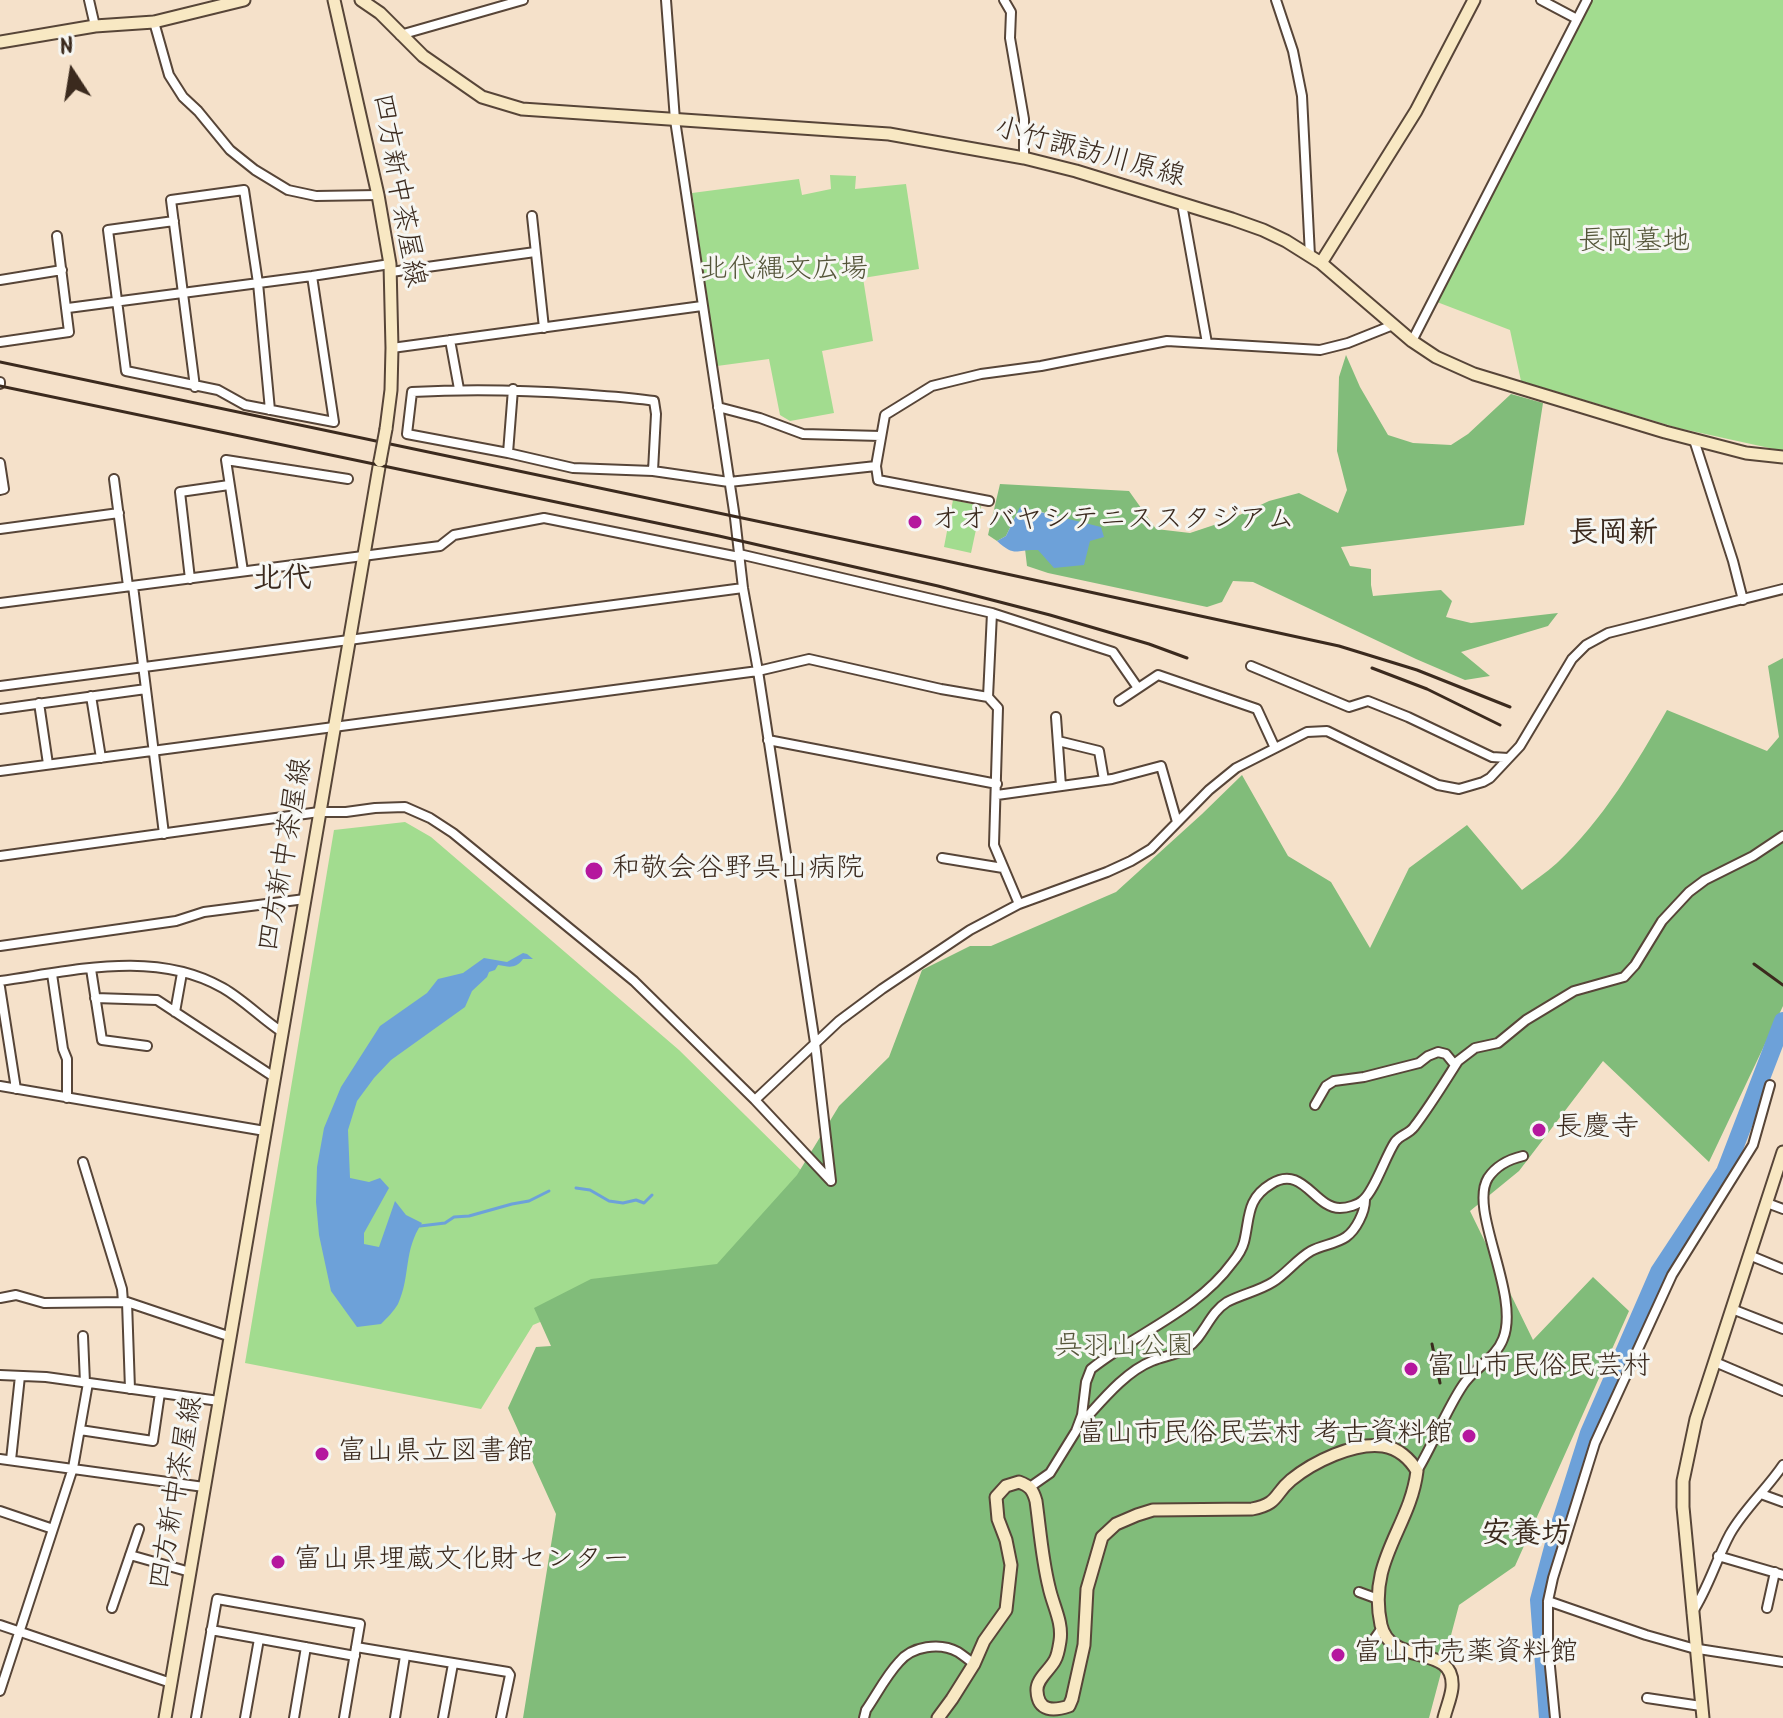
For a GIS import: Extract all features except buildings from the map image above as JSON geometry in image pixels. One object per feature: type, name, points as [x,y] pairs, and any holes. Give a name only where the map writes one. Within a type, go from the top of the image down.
[{"type":"main road","points":[[0,42],[95,26],[154,22],[244,0]]},
{"type":"main road","name":"四方新中茶屋線","points":[[165,1718],[391,390],[391,268],[378,195],[334,0]]},
{"type":"main road","name":"小竹諏訪川原線","points":[[361,0],[380,13],[423,56],[482,97],[522,109],[889,134],[1024,158],[1076,171],[1263,230],[1315,259],[1412,341],[1436,357],[1474,374],[1694,440],[1746,453],[1783,457]]},
{"type":"main road","points":[[1315,259],[1416,111],[1474,0]]},
{"type":"main road","points":[[1702,1712],[1683,1481],[1696,1419],[1783,1152]]},
{"type":"main road","points":[[938,1718],[1006,1610],[1011,1565],[998,1519],[996,1497],[1006,1486],[1019,1482],[1030,1487],[1036,1501],[1049,1588],[1060,1623],[1061,1639],[1055,1659],[1038,1683],[1037,1693],[1047,1709],[1057,1710],[1069,1706],[1072,1699],[1084,1645],[1087,1589],[1102,1537],[1116,1524],[1153,1510],[1252,1509],[1263,1506],[1278,1497],[1289,1482],[1330,1455],[1383,1446],[1410,1459],[1417,1471],[1410,1502],[1384,1560],[1378,1599],[1382,1628],[1394,1646],[1435,1658],[1448,1668],[1452,1689],[1444,1718]]},
{"type":"street","points":[[89,0],[95,26]]},
{"type":"street","points":[[400,35],[523,0]]},
{"type":"street","points":[[0,856],[319,812],[405,807],[453,833],[634,981],[755,1100],[831,1181],[815,1043],[743,588],[675,120],[666,0]]},
{"type":"street","points":[[1004,0],[1011,12],[1010,38],[1024,119],[1024,158]]},
{"type":"street","points":[[1276,0],[1293,51],[1302,96],[1315,259]]},
{"type":"street","points":[[1541,0],[1577,19]]},
{"type":"street","points":[[1412,341],[1587,0]]},
{"type":"street","points":[[154,22],[169,75],[183,97],[230,150],[255,170],[288,190],[316,196],[378,195]]},
{"type":"street","points":[[195,387],[171,200],[244,190],[258,283],[270,410]]},
{"type":"street","points":[[1182,204],[1207,343]]},
{"type":"street","points":[[532,216],[544,328]]},
{"type":"street","points":[[174,221],[108,230],[126,371],[218,390],[245,405],[334,422],[312,276]]},
{"type":"street","points":[[0,342],[69,332],[57,236]]},
{"type":"street","points":[[68,308],[312,276],[535,252]]},
{"type":"street","points":[[0,280],[62,270]]},
{"type":"street","points":[[392,348],[702,306]]},
{"type":"street","points":[[989,501],[878,480],[876,466],[885,415],[932,386],[981,374],[1041,366],[1167,341],[1320,350],[1348,343],[1393,325]]},
{"type":"street","points":[[450,340],[459,389]]},
{"type":"street","points":[[508,453],[513,389]]},
{"type":"street","points":[[653,471],[654,401],[513,389],[412,392],[407,434],[573,468],[653,471],[729,482],[876,466]]},
{"type":"street","points":[[718,407],[803,434],[881,436]]},
{"type":"street","points":[[1694,440],[1743,600]]},
{"type":"street","points":[[243,571],[226,460],[348,479]]},
{"type":"street","points":[[0,463],[4,489],[0,490]]},
{"type":"street","points":[[114,479],[164,834]]},
{"type":"street","points":[[190,579],[180,492],[229,485]]},
{"type":"street","points":[[0,529],[119,513]]},
{"type":"street","points":[[0,603],[440,546],[454,535],[544,518],[739,556],[992,613],[1113,652],[1138,688]]},
{"type":"street","points":[[0,686],[743,588]]},
{"type":"street","points":[[755,1100],[839,1021],[914,967],[970,930],[1019,904],[1131,861],[1151,849],[1209,790],[1236,768],[1307,732],[1327,731],[1438,785],[1459,789],[1483,782],[1520,746],[1572,659],[1586,645],[1608,633],[1783,589]]},
{"type":"street","points":[[988,697],[992,613]]},
{"type":"street","points":[[0,771],[758,671],[809,659],[988,697],[998,708],[994,845],[1019,904]]},
{"type":"street","points":[[1251,666],[1349,707],[1368,701],[1492,757],[1508,758]]},
{"type":"street","points":[[1119,701],[1158,675],[1257,709],[1275,748]]},
{"type":"street","points":[[0,709],[146,689]]},
{"type":"street","points":[[91,696],[101,758]]},
{"type":"street","points":[[39,703],[48,764]]},
{"type":"street","points":[[1056,717],[1061,786]]},
{"type":"street","points":[[768,740],[997,784]]},
{"type":"street","points":[[1058,741],[1099,751],[1104,780]]},
{"type":"street","points":[[997,795],[1104,780],[1161,766],[1177,822]]},
{"type":"street","points":[[1082,1415],[1087,1417],[1137,1369],[1187,1348],[1227,1302],[1271,1283],[1305,1255],[1345,1237],[1355,1226],[1397,1139],[1412,1131],[1455,1065],[1466,1054],[1475,1048],[1498,1043],[1526,1020],[1574,991],[1624,977],[1662,921],[1689,892],[1783,836]]},
{"type":"street","points":[[942,858],[1003,868]]},
{"type":"street","points":[[0,946],[176,921],[204,912],[305,899]]},
{"type":"street","points":[[16,1089],[0,984],[113,966],[150,966],[182,973],[223,988],[282,1032]]},
{"type":"street","points":[[91,969],[102,1040],[147,1046]]},
{"type":"street","points":[[175,1012],[182,973]]},
{"type":"street","points":[[52,974],[67,1059],[67,1098]]},
{"type":"street","points":[[95,998],[157,1000],[274,1077]]},
{"type":"street","points":[[1315,1105],[1326,1086],[1334,1081],[1419,1063],[1438,1052],[1446,1054],[1455,1065]]},
{"type":"street","points":[[1555,1718],[1548,1646],[1548,1601],[1595,1443],[1672,1275],[1753,1145],[1770,1085]]},
{"type":"street","points":[[0,1086],[265,1131]]},
{"type":"street","points":[[1417,1471],[1453,1399],[1466,1380],[1504,1339],[1508,1320],[1507,1303],[1484,1207],[1484,1188],[1488,1177],[1500,1166],[1523,1156]]},
{"type":"street","points":[[83,1162],[125,1302],[130,1389]]},
{"type":"street","points":[[1030,1487],[1050,1473],[1076,1431],[1091,1369],[1193,1301],[1219,1279],[1243,1246],[1248,1215],[1256,1196],[1272,1183],[1282,1180],[1298,1181],[1332,1207],[1352,1206],[1365,1200]]},
{"type":"street","points":[[1767,1203],[1783,1209]]},
{"type":"street","points":[[1749,1255],[1783,1269]]},
{"type":"street","points":[[0,1298],[16,1295],[44,1303],[125,1302],[231,1337]]},
{"type":"street","points":[[1732,1309],[1783,1329]]},
{"type":"street","points":[[0,1691],[73,1468],[87,1383],[83,1336]]},
{"type":"street","points":[[1715,1362],[1783,1391]]},
{"type":"street","points":[[0,1375],[46,1377],[219,1401]]},
{"type":"street","points":[[11,1460],[20,1376]]},
{"type":"street","points":[[80,1430],[153,1441],[160,1393]]},
{"type":"street","points":[[0,1459],[204,1487]]},
{"type":"street","points":[[1692,1613],[1732,1530],[1783,1465]]},
{"type":"street","points":[[1761,1494],[1783,1502]]},
{"type":"street","points":[[0,1511],[53,1529]]},
{"type":"street","points":[[112,1608],[139,1529]]},
{"type":"street","points":[[130,1555],[190,1572]]},
{"type":"street","points":[[1718,1556],[1779,1574],[1767,1608]]},
{"type":"street","points":[[1359,1592],[1378,1599]]},
{"type":"street","points":[[196,1718],[217,1599],[360,1624],[344,1718]]},
{"type":"street","points":[[1548,1601],[1646,1635],[1695,1648],[1783,1662]]},
{"type":"street","points":[[0,1625],[171,1683]]},
{"type":"street","points":[[1372,1642],[1382,1628]]},
{"type":"street","points":[[211,1630],[306,1647],[405,1656],[508,1672],[510,1675],[501,1718]]},
{"type":"street","points":[[245,1718],[259,1639]]},
{"type":"street","points":[[864,1718],[866,1710],[900,1659],[918,1649],[933,1646],[947,1648],[974,1664]]},
{"type":"street","points":[[294,1718],[306,1647]]},
{"type":"street","points":[[395,1718],[405,1656]]},
{"type":"street","points":[[443,1718],[453,1664]]},
{"type":"street","points":[[1647,1698],[1702,1712]]},
{"type":"green space","name":"長岡墓地","points":[[1590,0],[1783,0],[1783,451],[1678,428],[1521,381],[1510,330],[1437,302]]},
{"type":"green space","name":"北代縄文広場","points":[[830,175],[856,176],[855,189],[906,184],[919,269],[863,278],[873,341],[822,351],[834,413],[790,421],[780,415],[769,359],[717,366],[692,193],[799,179],[802,195],[831,189]]},
{"type":"green space","points":[[1346,355],[1360,387],[1388,435],[1413,443],[1451,445],[1468,434],[1511,394],[1543,403],[1524,525],[1341,547],[1350,566],[1371,569],[1373,596],[1441,590],[1452,601],[1446,617],[1471,623],[1558,613],[1548,626],[1461,652],[1490,676],[1465,680],[1253,582],[1233,581],[1222,602],[1207,607],[1027,566],[1025,549],[1038,550],[1062,518],[1035,510],[1016,515],[1006,536],[997,541],[988,535],[1000,484],[1129,491],[1156,529],[1190,533],[1229,520],[1269,501],[1299,493],[1338,513],[1347,490],[1337,451],[1339,377]]},
{"type":"green space","points":[[953,500],[981,506],[971,553],[944,547]]},
{"type":"green space","name":"呉羽山公園","points":[[1783,658],[1783,1006],[1709,1162],[1603,1061],[1519,1171],[1470,1211],[1533,1340],[1593,1277],[1629,1311],[1515,1566],[1459,1605],[1429,1718],[523,1718],[556,1514],[508,1408],[536,1347],[551,1346],[534,1308],[591,1279],[717,1264],[797,1175],[839,1106],[889,1057],[922,970],[970,946],[991,946],[1116,892],[1242,775],[1288,856],[1331,882],[1370,948],[1409,868],[1467,825],[1522,890],[1557,863],[1604,810],[1667,710],[1767,751],[1779,737],[1768,666]]},
{"type":"green space","points":[[405,822],[431,837],[679,1050],[812,1181],[731,1271],[618,1289],[533,1325],[481,1409],[245,1363],[334,830]]},
{"type":"water","points":[[1020,507],[1101,527],[1104,537],[1090,541],[1084,565],[1054,568],[1038,550],[1012,551],[997,541],[1006,536]]},
{"type":"water","points":[[523,953],[533,959],[523,959],[512,966],[498,965],[489,972],[472,991],[465,1007],[391,1060],[357,1101],[348,1130],[350,1178],[369,1182],[380,1178],[389,1188],[364,1233],[364,1244],[379,1247],[395,1201],[406,1215],[422,1223],[412,1243],[405,1283],[396,1307],[381,1324],[357,1327],[331,1291],[319,1235],[316,1202],[317,1167],[324,1128],[341,1087],[380,1026],[427,993],[438,979],[463,973],[484,958],[507,962]]},
{"type":"waterway","points":[[1548,1718],[1539,1600],[1589,1433],[1659,1272],[1725,1172],[1783,1021]]},
{"type":"waterway","points":[[576,1188],[623,1203],[636,1200],[644,1203],[652,1195]]},
{"type":"waterway","points":[[420,1226],[445,1223],[454,1217],[529,1201],[549,1191]]},
{"type":"railway","points":[[0,362],[1339,646],[1417,670],[1510,707]]},
{"type":"railway","points":[[0,386],[719,536],[938,586],[1050,615],[1187,658]]},
{"type":"railway","points":[[1372,668],[1427,689],[1500,725]]},
{"type":"railway","points":[[1754,964],[1783,985]]},
{"type":"railway","points":[[1432,1344],[1440,1383]]},
{"type":"place","name":"オオバヤシテニススタジアム","points":[[915,522]]},
{"type":"place","name":"和敬会谷野呉山病院","points":[[594,871]]},
{"type":"place","name":"長慶寺","points":[[1539,1130]]},
{"type":"place","name":"富山市民俗民芸村","points":[[1411,1369]]},
{"type":"place","name":"富山市民俗民芸村 考古資料館","points":[[1469,1436]]},
{"type":"place","name":"富山県立図書館","points":[[322,1454]]},
{"type":"place","name":"富山県埋蔵文化財センター","points":[[278,1562]]},
{"type":"place","name":"富山市売薬資料館","points":[[1338,1655]]},
{"type":"district","name":"長岡新","points":[[1613,536]]},
{"type":"district","name":"北代","points":[[282,582]]},
{"type":"district","name":"安養坊","points":[[1526,1537]]}]
